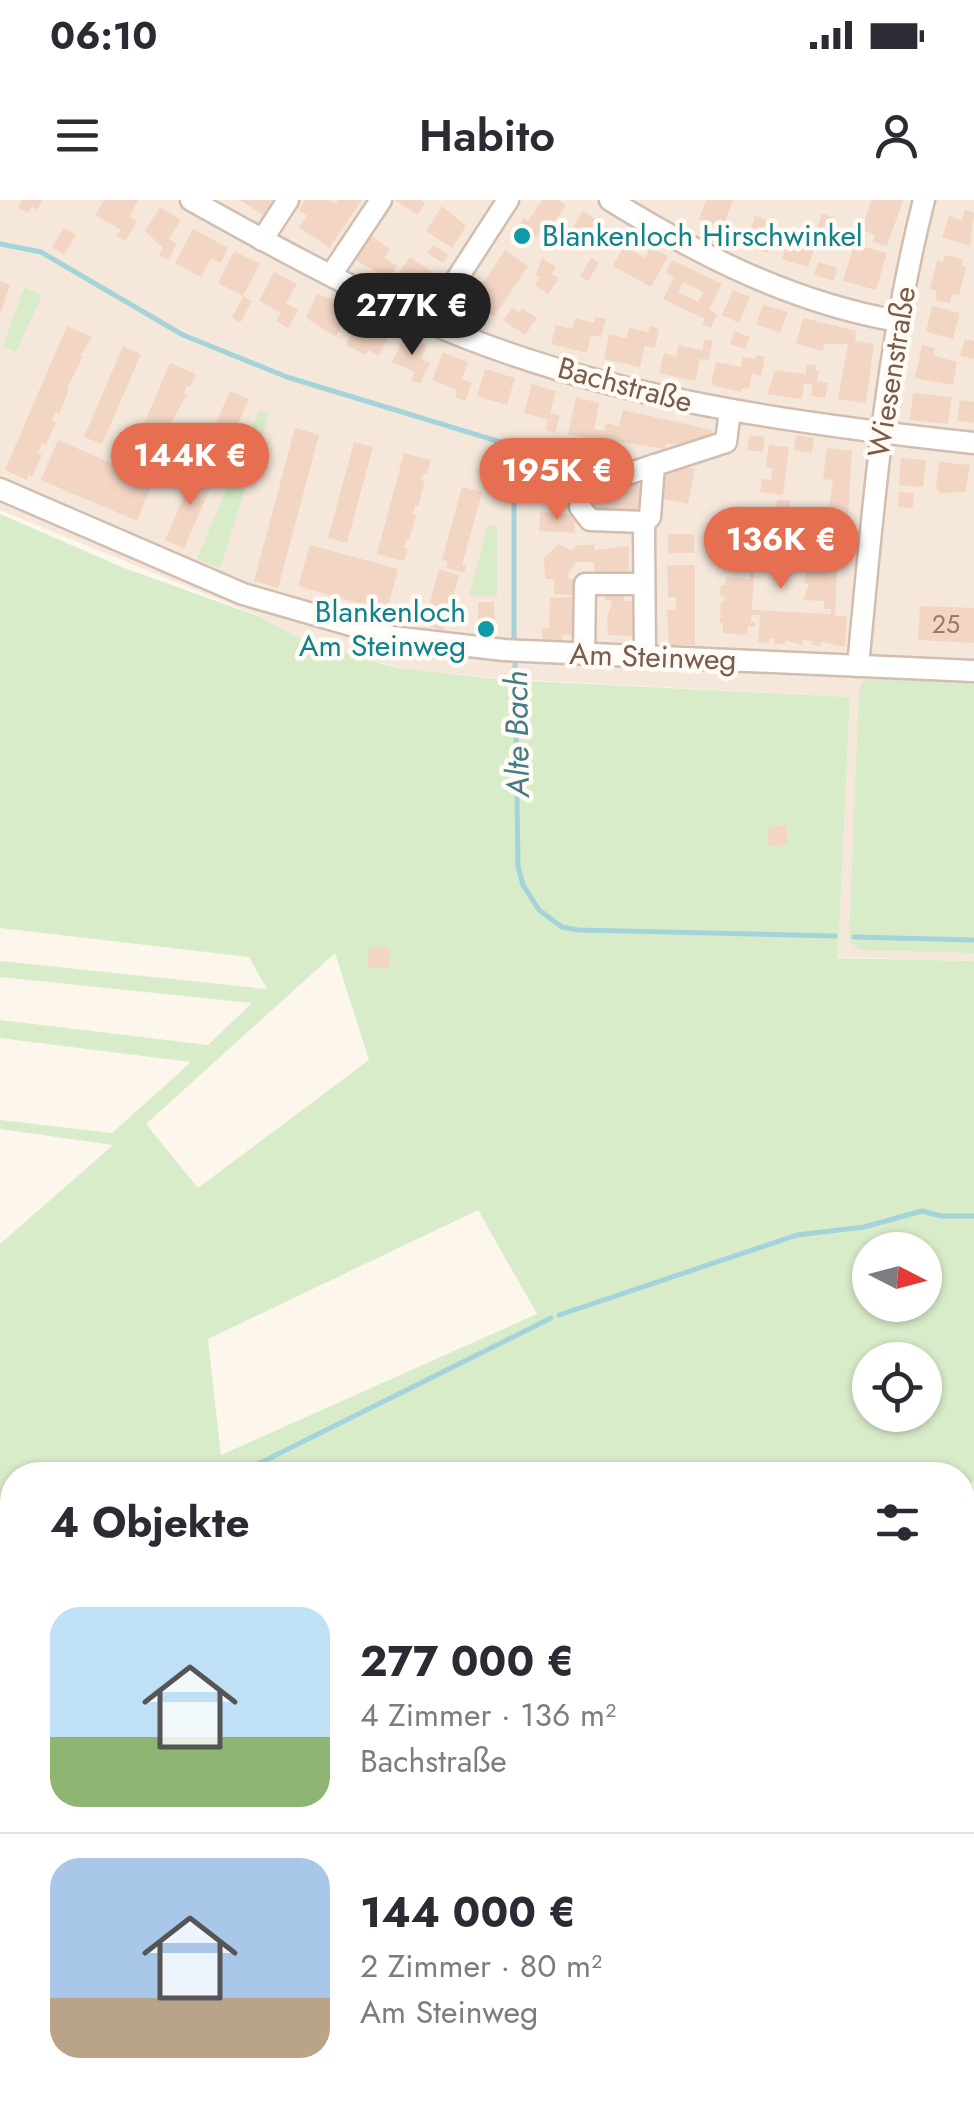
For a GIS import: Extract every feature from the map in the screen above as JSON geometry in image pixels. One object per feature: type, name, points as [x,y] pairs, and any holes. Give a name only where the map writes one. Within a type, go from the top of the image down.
[{"type":"street","name":"Bachstraße","points":[[191,200],[262,240],[429,322],[560,369],[730,410],[880,433],[974,442]]},
{"type":"street","points":[[262,240],[288,200]]},
{"type":"street","points":[[332,275],[381,200]]},
{"type":"street","points":[[429,322],[508,200]]},
{"type":"street","points":[[610,200],[661,231],[766,284],[825,304],[898,321]]},
{"type":"street","name":"Wiesenstraße","points":[[858,666],[880,433],[898,321],[924,200]]},
{"type":"street","points":[[645,526],[590,520],[580,507],[581,474],[618,477],[726,442],[730,410]]},
{"type":"street","points":[[645,656],[642,584],[654,465]]},
{"type":"street","name":"Am Steinweg","points":[[0,490],[242,594],[392,638],[513,650],[974,671]]},
{"type":"street","points":[[584,654],[585,584],[642,584]]},
{"type":"shaded area","points":[[0,200],[974,200],[974,961],[838,957],[850,697],[506,679],[404,669],[307,642],[259,616],[0,510]]},
{"type":"green space","points":[[24,288],[42,295],[16,352],[3,346]]},
{"type":"green space","points":[[259,410],[269,414],[220,568],[197,559]]},
{"type":"green space","points":[[0,514],[124,568],[258,616],[307,642],[397,668],[507,680],[850,697],[838,958],[974,961],[974,1462],[0,1462],[0,1244],[113,1145],[0,1129],[0,1120],[112,1133],[191,1062],[0,1038],[0,1020],[208,1045],[252,1003],[0,977],[0,961],[267,989],[249,957],[0,928]],"holes":[[[335,953],[369,1060],[198,1188],[146,1124]],[[478,1210],[537,1314],[221,1455],[208,1339]]]},
{"type":"green space","points":[[488,525],[497,526],[497,596],[469,596]]},
{"type":"green space","points":[[868,674],[974,679],[974,953],[860,950],[849,941],[859,689]]},
{"type":"building","points":[[22,200],[43,200],[37,210],[32,207],[28,213],[18,208]]},
{"type":"building","points":[[104,200],[139,200],[129,216],[137,221],[125,241],[117,236],[121,230],[95,215]]},
{"type":"building","points":[[240,200],[273,200],[263,215]]},
{"type":"building","points":[[305,200],[329,200],[335,204],[338,200],[362,200],[329,248],[299,227],[307,216],[299,210]]},
{"type":"building","points":[[394,200],[421,200],[425,203],[418,215]]},
{"type":"building","points":[[542,200],[558,200],[566,205],[547,233],[542,229],[536,237],[519,226],[524,218],[528,221]]},
{"type":"building","points":[[706,200],[733,200],[723,227],[699,219]]},
{"type":"building","points":[[871,200],[903,200],[887,246],[873,242],[875,235],[862,230]]},
{"type":"building","points":[[442,206],[466,226],[452,248],[426,231]]},
{"type":"building","points":[[160,207],[181,220],[169,239],[177,244],[168,260],[159,255],[163,248],[145,231]]},
{"type":"building","points":[[965,210],[974,213],[970,246],[942,237],[949,216],[962,220]]},
{"type":"building","points":[[583,211],[612,230],[598,251],[569,232]]},
{"type":"building","points":[[822,214],[833,217],[826,238],[819,236],[808,267],[782,259],[793,227],[815,235]]},
{"type":"building","points":[[755,216],[777,223],[767,253],[745,245]]},
{"type":"building","points":[[64,228],[76,235],[64,255],[52,247]]},
{"type":"building","points":[[193,229],[228,248],[221,263],[211,258],[201,277],[175,263]]},
{"type":"building","points":[[370,235],[390,249],[384,258],[397,266],[389,279],[354,259]]},
{"type":"building","points":[[854,244],[887,253],[876,290],[843,281]]},
{"type":"building","points":[[433,245],[448,255],[443,263],[427,253]]},
{"type":"building","points":[[624,246],[645,258],[651,247],[668,256],[651,287],[613,266]]},
{"type":"building","points":[[505,250],[528,266],[494,316],[471,301]]},
{"type":"building","points":[[234,251],[260,264],[243,296],[218,283]]},
{"type":"building","points":[[944,255],[963,259],[962,266],[966,267],[959,296],[952,294],[950,303],[935,300],[937,291],[930,289],[937,260],[943,262]]},
{"type":"building","points":[[410,257],[436,274],[424,293],[397,276]]},
{"type":"building","points":[[542,258],[556,267],[552,274],[559,278],[548,294],[535,285]]},
{"type":"building","points":[[591,258],[599,263],[588,281],[580,276]]},
{"type":"building","points":[[672,260],[722,284],[709,310],[717,314],[711,328],[702,324],[705,319],[663,299],[674,277],[666,273]],"holes":[[[683,282],[703,292],[698,302],[678,292]]]},
{"type":"building","points":[[818,262],[837,268],[834,281],[814,275]]},
{"type":"building","points":[[274,272],[297,284],[286,303],[298,310],[288,328],[276,321],[281,313],[259,301]]},
{"type":"building","points":[[0,281],[10,284],[1,313],[0,313]]},
{"type":"building","points":[[733,290],[750,297],[739,323],[722,315]]},
{"type":"building","points":[[317,294],[340,302],[334,314],[345,319],[336,337],[306,318]]},
{"type":"building","points":[[243,296],[252,301],[240,323],[232,318]]},
{"type":"building","points":[[763,305],[788,312],[780,333],[756,324]]},
{"type":"building","points":[[932,306],[960,313],[953,339],[926,332]]},
{"type":"building","points":[[512,308],[519,313],[522,308],[537,318],[525,335],[503,320]]},
{"type":"building","points":[[357,313],[380,324],[376,333],[387,339],[379,356],[368,350],[366,355],[346,345]]},
{"type":"building","points":[[596,317],[606,319],[601,337],[591,335],[587,353],[551,344],[556,325],[572,329],[575,318],[594,323]]},
{"type":"building","points":[[803,318],[856,331],[855,341],[874,344],[866,403],[838,399],[848,344],[824,344],[823,351],[796,344]]},
{"type":"building","points":[[67,326],[92,337],[80,356],[83,357],[59,414],[56,412],[52,420],[56,422],[38,453],[42,455],[32,477],[28,475],[27,480],[5,470]]},
{"type":"building","points":[[650,326],[659,328],[655,348],[645,346],[640,367],[604,359],[609,334],[626,338],[629,328],[648,332]]},
{"type":"building","points":[[734,331],[750,337],[745,349],[730,344]]},
{"type":"building","points":[[405,335],[427,345],[421,359],[430,363],[420,384],[411,380],[415,372],[392,362]]},
{"type":"building","points":[[705,339],[713,341],[708,360],[700,359],[695,381],[659,373],[664,353],[676,356],[679,345],[702,350]]},
{"type":"building","points":[[965,339],[974,341],[974,359],[960,356]]},
{"type":"building","points":[[922,345],[935,348],[934,356],[957,362],[953,385],[915,378]]},
{"type":"building","points":[[123,346],[141,354],[102,444],[84,437]]},
{"type":"building","points":[[443,352],[468,362],[462,379],[472,383],[465,401],[455,397],[457,390],[432,380]]},
{"type":"building","points":[[756,355],[765,357],[761,376],[752,374],[749,389],[742,388],[741,392],[711,385],[716,362],[741,367],[743,357],[755,359]]},
{"type":"building","points":[[170,363],[196,374],[170,425],[173,427],[163,451],[160,449],[156,457],[160,459],[155,470],[129,459]]},
{"type":"building","points":[[807,364],[816,365],[817,381],[828,383],[825,398],[811,396],[813,385],[804,383],[802,399],[767,394],[775,370],[806,374]]},
{"type":"building","points":[[485,369],[515,378],[507,405],[477,396]]},
{"type":"building","points":[[532,384],[556,391],[550,413],[560,415],[555,433],[545,430],[548,420],[524,413]]},
{"type":"building","points":[[230,391],[249,399],[218,469],[223,470],[220,477],[202,469],[205,463],[200,460]]},
{"type":"building","points":[[913,393],[952,397],[948,424],[910,420]]},
{"type":"building","points":[[576,397],[599,403],[594,429],[604,431],[606,423],[619,426],[623,410],[712,430],[709,444],[689,440],[688,445],[666,444],[665,449],[602,439],[599,451],[585,448],[587,438],[568,434]]},
{"type":"building","points":[[960,400],[974,402],[974,423],[957,421]]},
{"type":"building","points":[[295,428],[319,435],[278,588],[254,581]]},
{"type":"building","points":[[749,435],[765,437],[763,452],[747,450]]},
{"type":"building","points":[[796,435],[814,438],[812,453],[794,450]]},
{"type":"building","points":[[58,440],[153,481],[137,521],[41,480]]},
{"type":"building","points":[[354,442],[373,447],[347,543],[328,538]]},
{"type":"building","points":[[769,445],[789,447],[783,495],[760,492],[762,479],[771,480],[773,468],[766,467]]},
{"type":"building","points":[[827,448],[852,451],[848,516],[828,513],[833,480],[823,479]]},
{"type":"building","points":[[534,449],[550,455],[550,484],[532,484]]},
{"type":"building","points":[[404,453],[431,460],[421,480],[425,481],[406,540],[404,561],[377,554]]},
{"type":"building","points":[[901,458],[926,460],[923,487],[899,485]]},
{"type":"building","points":[[939,462],[970,465],[965,492],[940,493],[936,488]]},
{"type":"building","points":[[667,464],[695,469],[688,504],[660,498]]},
{"type":"building","points":[[196,469],[215,477],[184,548],[165,540]]},
{"type":"building","points":[[593,481],[649,485],[647,515],[591,511]]},
{"type":"building","points":[[462,487],[482,492],[462,565],[466,566],[464,573],[446,568],[448,561],[442,560]]},
{"type":"building","points":[[899,492],[914,493],[913,508],[898,507]]},
{"type":"building","points":[[777,500],[790,500],[789,521],[771,521]]},
{"type":"building","points":[[540,512],[576,515],[574,533],[539,531]]},
{"type":"building","points":[[789,531],[791,563],[754,566],[752,610],[831,614],[831,609],[824,609],[824,601],[803,600],[809,584],[804,583],[809,557],[805,556],[806,546],[838,548],[835,616],[847,616],[845,647],[821,642],[821,646],[811,645],[812,641],[802,640],[802,645],[785,640],[785,644],[774,644],[775,639],[769,638],[769,643],[758,642],[760,615],[751,615],[755,627],[748,626],[747,635],[723,633],[721,602],[724,603],[725,596],[720,595],[721,585],[725,585],[726,577],[750,579],[750,568],[722,569],[719,542],[728,541],[728,537],[762,538],[761,534],[779,536],[779,532]]},
{"type":"building","points":[[668,534],[694,534],[694,553],[668,553]]},
{"type":"building","points":[[558,544],[572,551],[577,545],[594,545],[594,550],[629,546],[629,575],[595,576],[594,562],[577,562],[568,579],[574,579],[574,595],[554,594],[554,579],[545,579],[544,558]]},
{"type":"building","points":[[310,545],[398,569],[387,611],[298,586]]},
{"type":"building","points":[[667,565],[695,565],[695,645],[669,645],[667,610],[676,610],[676,597],[668,597]]},
{"type":"building","points":[[439,569],[459,575],[444,631],[424,625]]},
{"type":"building","points":[[605,591],[624,592],[624,601],[637,601],[636,636],[608,635],[612,601],[605,600]]},
{"type":"building","points":[[575,597],[575,635],[542,641],[542,628],[549,628],[550,598]]},
{"type":"building","points":[[478,602],[494,602],[495,633],[478,633]]},
{"type":"building","points":[[920,606],[974,608],[974,643],[918,640]]},
{"type":"building","points":[[786,825],[788,844],[769,847],[767,828]]},
{"type":"building","points":[[369,947],[390,948],[389,969],[368,967]]},
{"type":"waterway","name":"Alte Bach","points":[[0,244],[41,252],[183,335],[287,377],[514,446],[514,647]]},
{"type":"waterway","name":"Alte Bach","points":[[515,658],[518,866],[523,885],[539,910],[562,927],[578,930],[835,936]]},
{"type":"waterway","name":"Alte Bach","points":[[854,937],[974,940]]},
{"type":"waterway","points":[[559,1315],[797,1235],[864,1227],[922,1211],[941,1216],[974,1216]]},
{"type":"waterway","points":[[262,1462],[551,1318]]},
{"type":"place","name":"Blankenloch Hirschwinkel","points":[[522,236]]},
{"type":"place","name":"Blankenloch Am Steinweg","points":[[486,629]]}]
